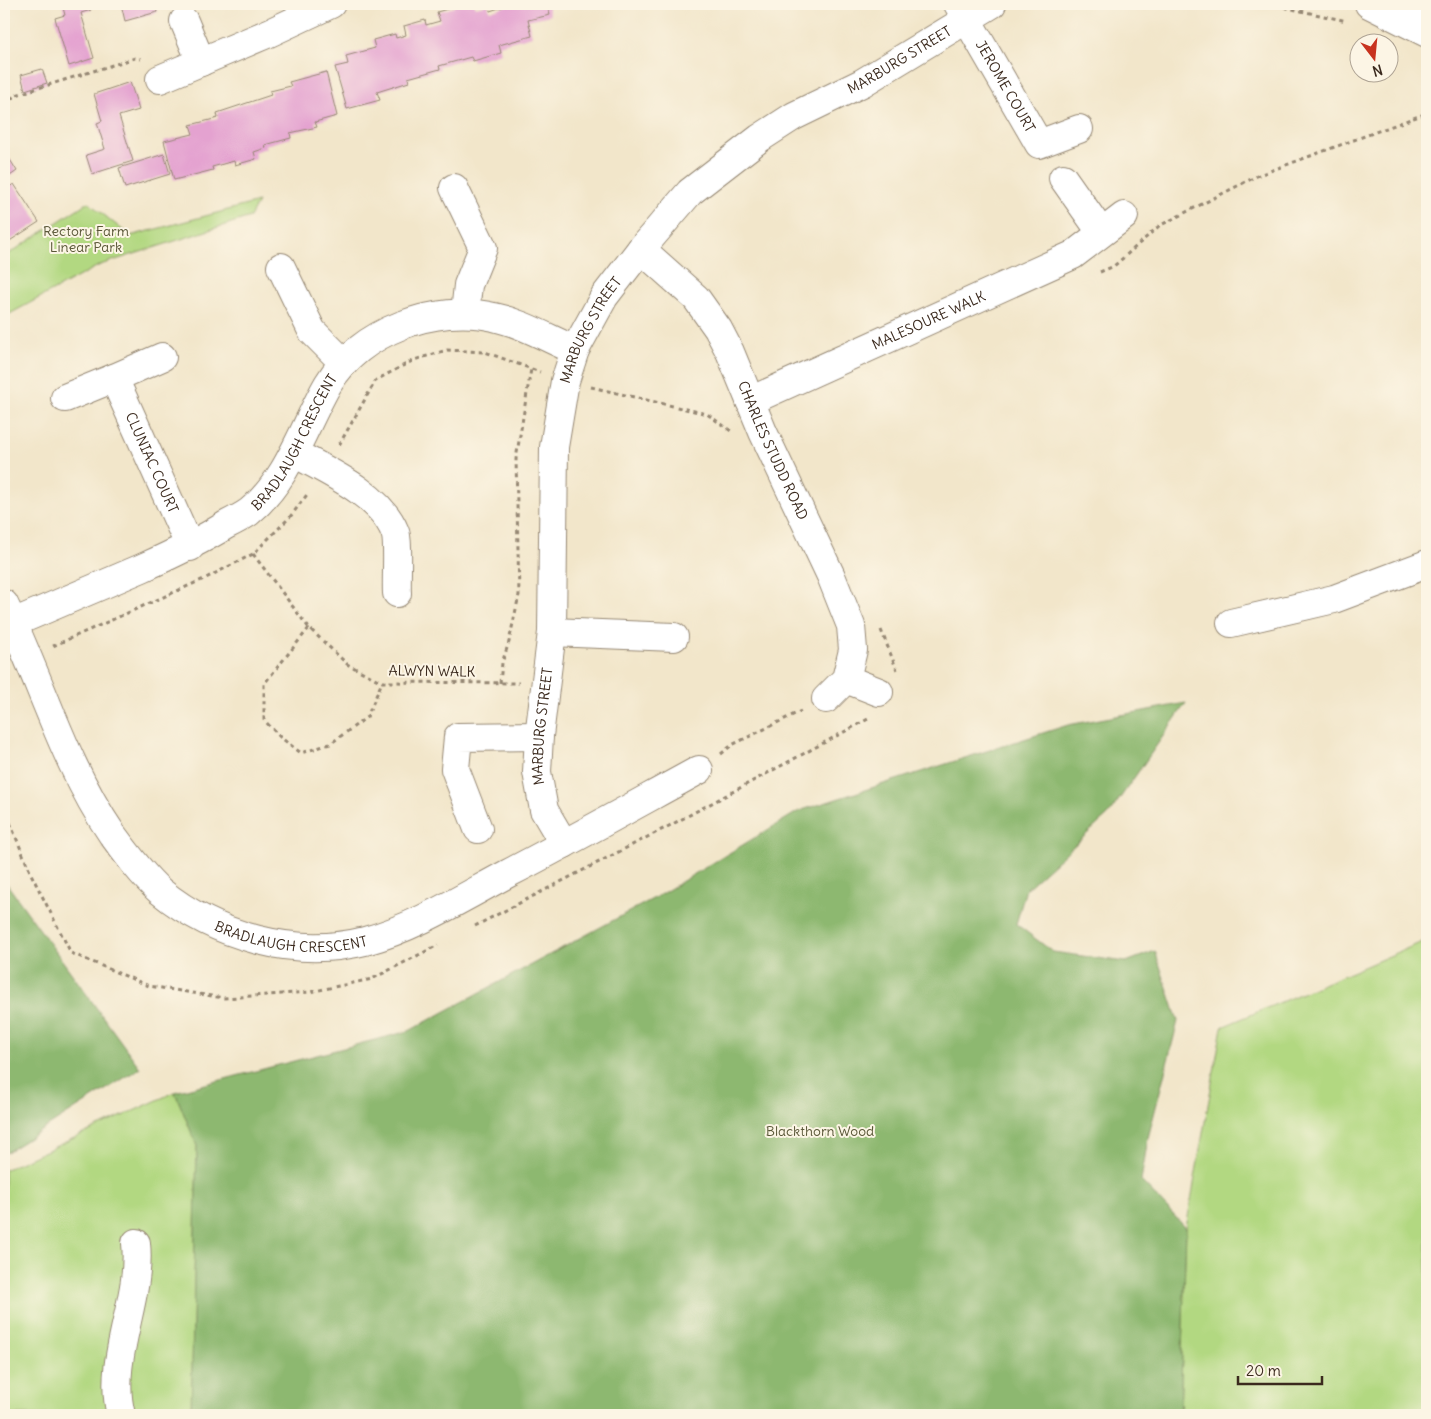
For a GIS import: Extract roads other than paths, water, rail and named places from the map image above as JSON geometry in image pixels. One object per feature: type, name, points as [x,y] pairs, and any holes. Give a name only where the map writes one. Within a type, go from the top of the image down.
[{"type":"street","points":[[152,69],[201,62],[331,4]]},
{"type":"street","name":"MARBURG STREET","points":[[564,844],[544,810],[536,772],[552,632],[554,447],[565,381],[575,350],[604,297],[641,249],[690,192],[760,138],[794,116],[862,83],[963,11],[992,4]]},
{"type":"street","points":[[1369,4],[1427,33]]},
{"type":"street","points":[[1424,4],[1427,12]]},
{"type":"street","name":"JEROME COURT","points":[[963,11],[1039,144],[1079,129]]},
{"type":"street","points":[[184,21],[201,62]]},
{"type":"street","points":[[1063,178],[1102,232]]},
{"type":"street","points":[[454,188],[483,248],[468,285],[465,313]]},
{"type":"street","name":"MALESOURE WALK","points":[[750,401],[1073,255],[1124,216]]},
{"type":"street","name":"CHARLES STUDD ROAD","points":[[641,249],[696,298],[708,312],[730,352],[762,432],[831,576],[851,626],[853,650],[846,679]]},
{"type":"street","points":[[281,267],[312,331],[344,363]]},
{"type":"street","name":"BRADLAUGH CRESCENT","points":[[575,350],[495,317],[465,313],[440,315],[393,330],[364,345],[344,363],[329,382],[294,453],[273,486],[249,512],[190,547],[8,614],[40,692],[90,796],[112,833],[136,864],[159,889],[187,910],[254,940],[290,945],[328,947],[365,941],[397,929],[564,844],[698,770]]},
{"type":"street","points":[[64,398],[162,357]]},
{"type":"street","name":"CLUNIAC COURT","points":[[114,378],[190,547]]},
{"type":"street","points":[[294,453],[350,484],[380,508],[395,533],[396,593]]},
{"type":"street","points":[[1231,624],[1334,599],[1427,564]]},
{"type":"street","points":[[552,632],[674,637]]},
{"type":"street","points":[[826,699],[846,679],[884,695]]},
{"type":"street","points":[[478,829],[455,770],[458,737],[539,736]]},
{"type":"street","points":[[121,1415],[118,1391],[120,1350],[132,1302],[138,1258],[136,1243]]},
{"type":"park label","name":"Rectory Farm Linear Park","points":[[86,240]]},
{"type":"park label","name":"Blackthorn Wood","points":[[820,1131]]}]
